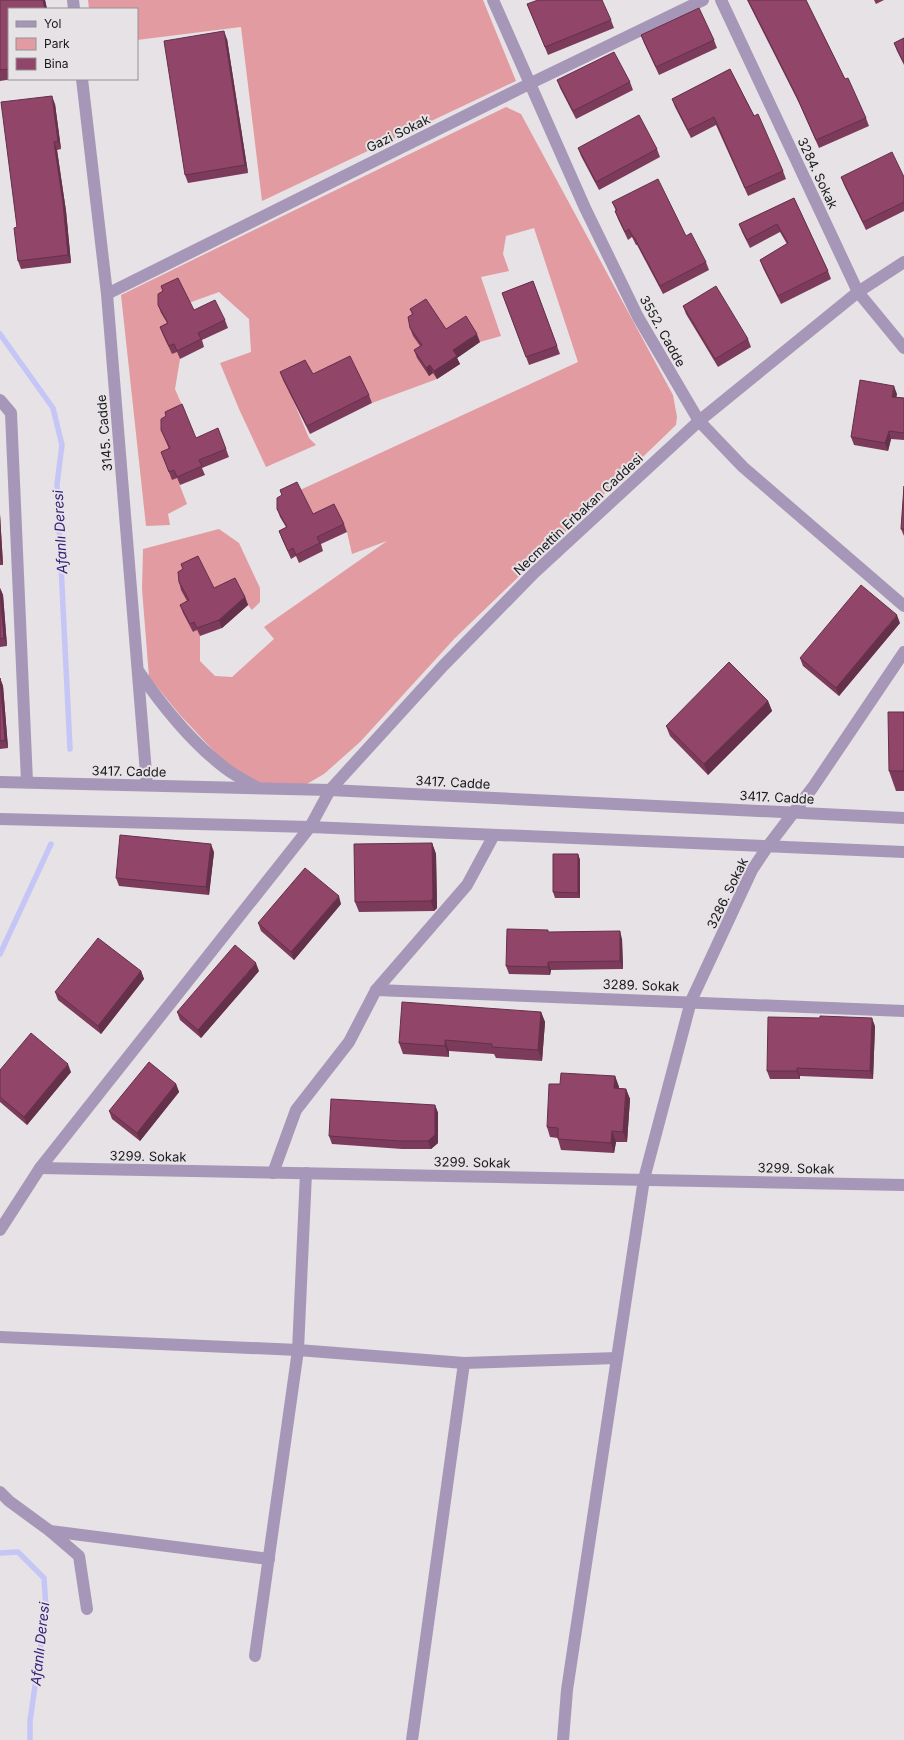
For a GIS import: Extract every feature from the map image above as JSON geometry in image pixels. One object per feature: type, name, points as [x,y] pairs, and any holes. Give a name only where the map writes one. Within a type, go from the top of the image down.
[{"type":"street","name":"3552. Cadde","points":[[493,0],[585,208],[638,317],[699,421],[743,467],[904,606]]},
{"type":"street","name":"Gazi Sokak","points":[[107,294],[531,83],[703,0]]},
{"type":"street","name":"3284. Sokak","points":[[721,0],[858,292],[904,348]]},
{"type":"street","name":"3145. Cadde","points":[[82,80],[107,294],[147,785]]},
{"type":"street","name":"Necmettin Erbakan Caddesi","points":[[0,1230],[40,1168],[310,827],[330,790],[443,666],[534,573],[699,421],[858,292],[904,262]]},
{"type":"street","points":[[0,400],[11,413],[27,782]]},
{"type":"street","name":"3286. Sokak","points":[[563,1740],[568,1682],[644,1180],[691,1001],[752,870],[768,846],[813,787],[904,652]]},
{"type":"street","points":[[138,671],[160,703],[194,740],[225,768],[257,788]]},
{"type":"street","name":"3417. Cadde","points":[[0,782],[330,790],[904,818]]},
{"type":"street","points":[[0,819],[310,827],[904,852]]},
{"type":"street","points":[[273,1172],[296,1110],[349,1042],[376,990],[467,885],[494,834]]},
{"type":"street","name":"3289. Sokak","points":[[376,990],[904,1010]]},
{"type":"street","name":"3299. Sokak","points":[[40,1168],[904,1184]]},
{"type":"street","points":[[255,1656],[298,1350],[306,1173]]},
{"type":"street","points":[[0,1337],[298,1350],[464,1363],[617,1358]]},
{"type":"street","points":[[412,1740],[464,1363]]},
{"type":"street","points":[[0,1492],[9,1501],[50,1531],[79,1556],[87,1609]]},
{"type":"street","points":[[50,1531],[269,1559]]},
{"type":"green space","points":[[88,0],[483,0],[516,81],[262,201],[241,27],[138,40],[138,8],[89,8]]},
{"type":"green space","points":[[506,107],[521,114],[673,395],[677,417],[676,425],[455,638],[360,742],[324,774],[305,785],[260,784],[226,764],[180,715],[149,677],[142,589],[143,549],[219,529],[239,543],[260,588],[260,602],[252,610],[248,605],[196,596],[193,632],[197,630],[200,636],[200,661],[215,676],[232,677],[274,639],[264,627],[387,541],[352,554],[347,532],[337,512],[316,523],[300,490],[578,362],[534,228],[506,236],[503,254],[509,271],[481,277],[501,336],[480,342],[468,324],[420,345],[437,379],[372,403],[353,364],[291,395],[309,438],[316,445],[266,467],[239,409],[220,363],[251,352],[249,319],[219,292],[161,313],[167,323],[180,359],[175,389],[185,412],[169,448],[177,478],[187,504],[168,514],[170,525],[146,526],[121,295]]},
{"type":"building","points":[[0,0],[43,0],[45,8],[8,8],[8,69],[0,70]]},
{"type":"building","points":[[538,0],[602,0],[611,20],[545,47],[527,4]]},
{"type":"building","points":[[748,0],[806,0],[845,79],[848,78],[866,118],[816,140],[796,95]]},
{"type":"building","points":[[699,8],[714,40],[656,67],[641,35]]},
{"type":"building","points":[[224,31],[245,165],[185,175],[164,41]]},
{"type":"building","points":[[904,38],[904,63],[894,43]]},
{"type":"building","points":[[614,52],[630,82],[573,111],[557,80]]},
{"type":"building","points":[[730,69],[754,116],[758,114],[783,171],[745,188],[714,117],[688,130],[672,99]]},
{"type":"building","points":[[52,96],[58,141],[54,142],[63,203],[68,255],[18,261],[14,228],[17,227],[1,102]]},
{"type":"building","points":[[639,115],[657,149],[596,182],[578,148]]},
{"type":"building","points":[[892,152],[904,177],[904,202],[863,222],[841,177]]},
{"type":"building","points":[[658,179],[686,236],[691,233],[706,262],[660,286],[629,229],[625,232],[615,211],[617,210],[612,202]]},
{"type":"building","points":[[794,198],[828,271],[778,296],[760,260],[788,243],[777,224],[747,240],[739,224]]},
{"type":"building","points":[[178,278],[194,310],[215,300],[225,320],[198,333],[201,339],[177,351],[174,344],[169,346],[160,327],[168,323],[158,305],[158,294],[163,291],[161,286]]},
{"type":"building","points":[[533,281],[557,346],[526,357],[502,293]]},
{"type":"building","points":[[716,286],[748,339],[715,359],[683,306]]},
{"type":"building","points":[[426,299],[446,329],[466,316],[477,334],[453,350],[457,356],[434,371],[430,365],[426,368],[414,350],[422,345],[410,328],[408,317],[413,314],[410,309]]},
{"type":"building","points":[[350,356],[369,395],[307,426],[280,372],[305,360],[313,374]]},
{"type":"building","points":[[860,380],[894,386],[892,397],[904,398],[904,433],[889,431],[885,443],[851,437]]},
{"type":"building","points":[[182,404],[196,438],[218,428],[226,449],[199,460],[202,466],[177,477],[174,470],[169,472],[161,452],[170,448],[161,430],[161,419],[166,416],[165,412]]},
{"type":"building","points":[[297,482],[313,514],[334,504],[344,524],[317,537],[320,543],[296,555],[293,548],[288,551],[279,531],[287,527],[277,509],[277,498],[282,495],[280,490]]},
{"type":"building","points":[[904,486],[904,529],[901,529]]},
{"type":"building","points":[[198,556],[214,588],[235,578],[245,597],[219,620],[197,628],[194,622],[190,624],[180,605],[189,600],[179,582],[178,572],[183,569],[181,564]]},
{"type":"building","points":[[861,585],[897,615],[836,688],[800,658]]},
{"type":"building","points":[[0,591],[4,638],[0,639]]},
{"type":"building","points":[[729,662],[768,701],[704,764],[666,726]]},
{"type":"building","points":[[0,678],[5,740],[0,741]]},
{"type":"building","points":[[888,712],[904,712],[904,771],[889,771]]},
{"type":"building","points":[[120,835],[211,844],[206,887],[116,878]]},
{"type":"building","points":[[432,843],[433,898],[431,901],[355,902],[354,844]]},
{"type":"building","points":[[553,854],[578,854],[578,893],[553,892]]},
{"type":"building","points":[[305,868],[339,896],[291,952],[258,923]]},
{"type":"building","points":[[507,929],[548,930],[548,932],[620,931],[620,961],[548,962],[548,967],[506,966]]},
{"type":"building","points":[[98,938],[141,971],[98,1026],[55,992]]},
{"type":"building","points":[[235,945],[256,963],[198,1030],[177,1012]]},
{"type":"building","points":[[402,1002],[541,1012],[538,1050],[492,1047],[492,1044],[445,1040],[445,1046],[399,1043]]},
{"type":"building","points":[[820,1016],[872,1018],[870,1071],[797,1068],[797,1071],[767,1071],[768,1017],[820,1018]]},
{"type":"building","points":[[31,1033],[68,1064],[24,1117],[0,1097],[0,1070]]},
{"type":"building","points":[[149,1062],[176,1084],[137,1133],[109,1111]]},
{"type":"building","points":[[561,1073],[615,1076],[614,1088],[626,1089],[623,1132],[612,1131],[611,1143],[558,1139],[558,1128],[547,1127],[549,1084],[560,1084]]},
{"type":"building","points":[[331,1099],[435,1105],[435,1135],[428,1141],[399,1141],[329,1136]]},
{"type":"waterway","name":"Afanlı Deresi","points":[[0,334],[53,408],[62,445],[57,484],[70,749]]},
{"type":"waterway","name":"Afanlı Deresi","points":[[0,954],[51,844]]},
{"type":"waterway","name":"Afanlı Deresi","points":[[0,1553],[18,1552],[44,1578],[46,1609],[30,1721],[30,1740]]}]
